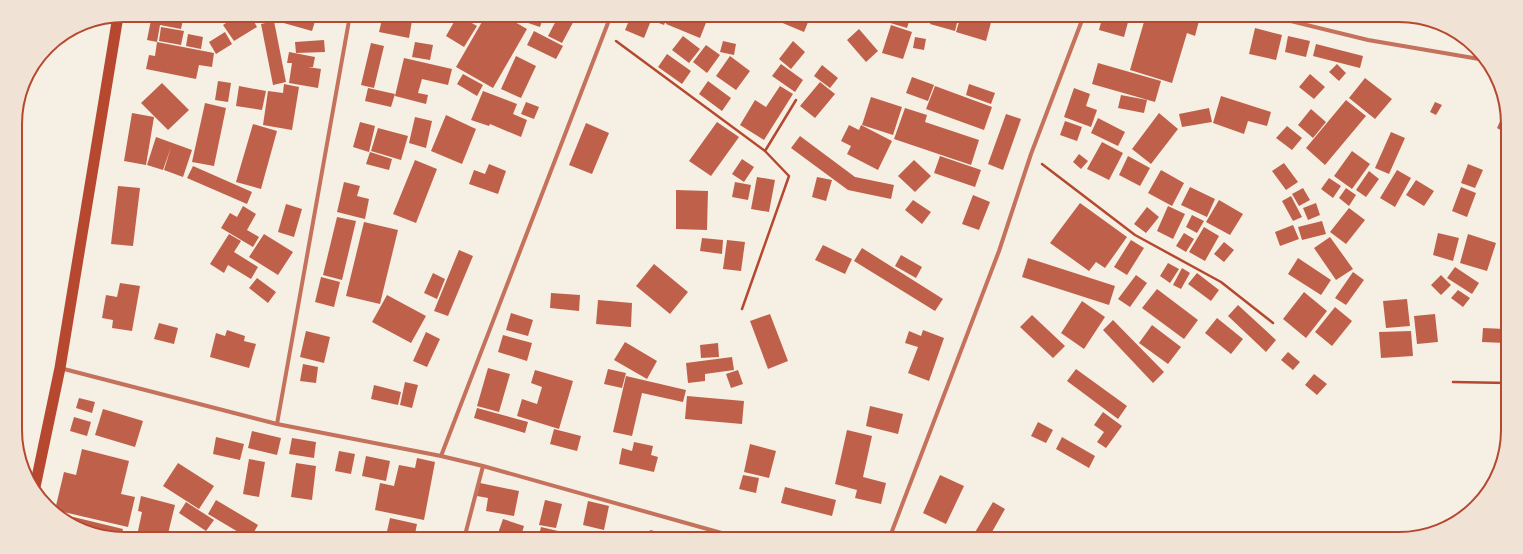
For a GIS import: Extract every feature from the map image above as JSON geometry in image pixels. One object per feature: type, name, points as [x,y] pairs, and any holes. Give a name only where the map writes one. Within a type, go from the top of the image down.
[{"type":"highway","points":[[36,481],[60,368],[117,23]]},
{"type":"street","points":[[277,424],[349,22]]},
{"type":"street","points":[[441,456],[608,22]]},
{"type":"street","points":[[892,532],[999,251],[1031,154],[1081,22]]},
{"type":"street","points":[[1295,22],[1368,40],[1477,59]]},
{"type":"street","points":[[60,368],[277,424],[441,456],[483,466],[718,532]]},
{"type":"street","points":[[466,532],[483,466]]},
{"type":"path","points":[[604,33],[765,151],[789,176],[742,308]]},
{"type":"path","points":[[765,151],[796,100]]},
{"type":"path","points":[[1031,154],[1135,235],[1221,282],[1273,324]]},
{"type":"path","points":[[1453,382],[1501,383]]},
{"type":"building","points":[[151,22],[182,22],[181,29],[160,25],[157,42],[147,40]]},
{"type":"building","points":[[228,22],[254,22],[257,27],[234,41],[223,25]]},
{"type":"building","points":[[274,22],[286,82],[273,85],[261,24]]},
{"type":"building","points":[[280,22],[315,22],[312,31]]},
{"type":"building","points":[[381,22],[412,22],[409,38],[379,32]]},
{"type":"building","points":[[454,22],[470,22],[477,26],[464,47],[446,36]]},
{"type":"building","points":[[482,22],[515,22],[527,29],[493,88],[456,67]]},
{"type":"building","points":[[528,22],[542,22],[540,27]]},
{"type":"building","points":[[555,22],[573,22],[562,43],[548,36]]},
{"type":"building","points":[[628,22],[650,23],[644,38],[625,30]]},
{"type":"building","points":[[656,22],[665,22],[664,25]]},
{"type":"building","points":[[667,22],[706,22],[700,38],[666,24]]},
{"type":"building","points":[[780,22],[808,22],[804,32]]},
{"type":"building","points":[[887,22],[909,22],[907,28]]},
{"type":"building","points":[[930,22],[957,22],[955,31],[930,24]]},
{"type":"building","points":[[959,22],[991,22],[986,41],[956,32]]},
{"type":"building","points":[[1101,22],[1128,22],[1124,37],[1099,30]]},
{"type":"building","points":[[1144,22],[1199,22],[1195,36],[1187,33],[1172,83],[1130,70]]},
{"type":"building","points":[[891,25],[912,32],[903,59],[882,53]]},
{"type":"building","points":[[161,27],[184,31],[181,45],[159,41]]},
{"type":"building","points":[[1255,28],[1282,35],[1276,60],[1249,54]]},
{"type":"building","points":[[859,29],[878,51],[866,62],[847,40]]},
{"type":"building","points":[[534,31],[563,46],[556,59],[527,45]]},
{"type":"building","points":[[225,32],[232,44],[216,54],[209,42]]},
{"type":"building","points":[[188,34],[203,37],[201,49],[186,46]]},
{"type":"building","points":[[683,36],[700,49],[689,63],[672,50]]},
{"type":"building","points":[[1288,36],[1310,41],[1306,57],[1285,52]]},
{"type":"building","points":[[915,37],[926,39],[924,50],[913,48]]},
{"type":"building","points":[[324,40],[325,52],[296,53],[295,42]]},
{"type":"building","points":[[723,41],[736,44],[734,55],[720,52]]},
{"type":"building","points":[[793,41],[805,52],[791,69],[779,59]]},
{"type":"building","points":[[157,42],[214,53],[212,67],[199,65],[196,79],[146,69],[149,55],[155,56]]},
{"type":"building","points":[[415,42],[433,45],[430,60],[412,57]]},
{"type":"building","points":[[371,43],[384,46],[374,88],[361,85]]},
{"type":"building","points":[[1316,44],[1363,56],[1360,68],[1313,56]]},
{"type":"building","points":[[706,45],[720,55],[707,73],[693,62]]},
{"type":"building","points":[[289,52],[315,57],[313,67],[308,67],[321,69],[318,88],[289,83],[292,63],[287,63]]},
{"type":"building","points":[[667,54],[691,71],[682,84],[658,67]]},
{"type":"building","points":[[516,56],[536,66],[521,98],[501,89]]},
{"type":"building","points":[[730,56],[750,71],[736,90],[716,76]]},
{"type":"building","points":[[404,58],[452,69],[448,85],[422,79],[418,93],[428,95],[426,104],[395,96]]},
{"type":"building","points":[[1098,63],[1161,81],[1155,102],[1092,84]]},
{"type":"building","points":[[781,64],[803,80],[795,92],[772,76]]},
{"type":"building","points":[[1337,64],[1346,73],[1339,81],[1329,72]]},
{"type":"building","points":[[822,65],[838,78],[830,88],[814,76]]},
{"type":"building","points":[[463,74],[483,85],[477,96],[457,84]]},
{"type":"building","points":[[1310,74],[1325,87],[1314,99],[1299,87]]},
{"type":"building","points":[[912,77],[934,85],[928,101],[906,93]]},
{"type":"building","points":[[1365,78],[1392,99],[1375,119],[1349,98]]},
{"type":"building","points":[[218,81],[231,83],[228,102],[215,100]]},
{"type":"building","points":[[708,81],[731,98],[722,111],[699,94]]},
{"type":"building","points":[[820,82],[835,94],[815,118],[800,106]]},
{"type":"building","points":[[162,83],[189,110],[168,130],[141,103]]},
{"type":"building","points":[[284,84],[299,87],[292,130],[263,125],[268,91],[283,93]]},
{"type":"building","points":[[969,84],[995,93],[991,104],[966,95]]},
{"type":"building","points":[[239,86],[266,91],[262,110],[236,106]]},
{"type":"building","points":[[780,86],[793,94],[764,140],[740,125],[755,100],[766,107]]},
{"type":"building","points":[[935,86],[992,107],[984,130],[926,109]]},
{"type":"building","points":[[368,88],[395,94],[391,107],[365,101]]},
{"type":"building","points":[[1074,88],[1090,94],[1086,106],[1097,110],[1091,127],[1064,117]]},
{"type":"building","points":[[483,91],[517,104],[513,114],[527,120],[521,137],[490,124],[489,126],[471,120]]},
{"type":"building","points":[[1121,95],[1147,100],[1144,113],[1118,108]]},
{"type":"building","points":[[1221,96],[1271,112],[1267,126],[1248,121],[1244,134],[1213,123]]},
{"type":"building","points":[[871,97],[902,107],[893,135],[862,125]]},
{"type":"building","points":[[1346,100],[1366,116],[1325,165],[1306,148]]},
{"type":"building","points":[[526,102],[539,107],[534,119],[521,114]]},
{"type":"building","points":[[1435,102],[1442,105],[1436,115],[1430,112]]},
{"type":"building","points":[[205,103],[226,108],[214,166],[192,162]]},
{"type":"building","points":[[905,108],[927,115],[925,122],[979,140],[971,165],[894,139]]},
{"type":"building","points":[[1209,108],[1212,122],[1182,127],[1179,114]]},
{"type":"building","points":[[1311,109],[1326,122],[1313,138],[1298,125]]},
{"type":"building","points":[[132,113],[154,117],[146,165],[124,161]]},
{"type":"building","points":[[1159,113],[1178,129],[1151,164],[1132,149]]},
{"type":"building","points":[[1006,114],[1021,119],[1003,170],[988,164]]},
{"type":"building","points":[[446,115],[476,129],[462,164],[431,151]]},
{"type":"building","points":[[415,117],[432,121],[426,148],[409,143]]},
{"type":"building","points":[[1098,118],[1125,132],[1118,146],[1091,133]]},
{"type":"building","points":[[1501,120],[1501,130],[1497,128]]},
{"type":"building","points":[[1065,121],[1082,127],[1077,141],[1060,135]]},
{"type":"building","points":[[360,122],[375,126],[369,152],[353,147]]},
{"type":"building","points":[[717,122],[739,137],[711,176],[689,161]]},
{"type":"building","points":[[586,123],[609,133],[592,174],[569,165]]},
{"type":"building","points":[[253,124],[277,131],[261,189],[236,182]]},
{"type":"building","points":[[849,125],[859,130],[861,125],[892,141],[878,170],[847,154],[851,146],[841,141]]},
{"type":"building","points":[[1287,126],[1302,138],[1292,150],[1276,138]]},
{"type":"building","points":[[378,128],[408,136],[401,160],[371,151]]},
{"type":"building","points":[[1391,132],[1405,138],[1389,174],[1375,168]]},
{"type":"building","points":[[800,136],[855,177],[894,185],[891,199],[848,190],[791,148]]},
{"type":"building","points":[[156,137],[192,150],[183,177],[164,170],[171,147],[163,170],[147,165]]},
{"type":"building","points":[[1102,142],[1123,153],[1109,180],[1087,169]]},
{"type":"building","points":[[1352,151],[1370,164],[1352,189],[1334,176]]},
{"type":"building","points":[[370,152],[392,159],[389,170],[366,164]]},
{"type":"building","points":[[1079,154],[1088,161],[1081,169],[1073,162]]},
{"type":"building","points":[[940,156],[981,170],[975,187],[934,173]]},
{"type":"building","points":[[1128,156],[1150,168],[1140,186],[1119,175]]},
{"type":"building","points":[[742,159],[754,167],[744,182],[732,174]]},
{"type":"building","points":[[415,160],[437,169],[416,223],[393,214]]},
{"type":"building","points":[[914,160],[931,176],[915,192],[898,176]]},
{"type":"building","points":[[1284,163],[1298,182],[1286,190],[1272,171]]},
{"type":"building","points":[[489,164],[506,171],[498,194],[469,184],[474,170],[485,174]]},
{"type":"building","points":[[1468,164],[1483,170],[1475,188],[1461,183]]},
{"type":"building","points":[[193,166],[252,192],[247,204],[187,178]]},
{"type":"building","points":[[1161,170],[1184,183],[1172,206],[1148,193]]},
{"type":"building","points":[[1397,170],[1411,178],[1395,207],[1380,198]]},
{"type":"building","points":[[1369,171],[1379,179],[1366,197],[1356,190]]},
{"type":"building","points":[[757,177],[775,180],[769,212],[751,209]]},
{"type":"building","points":[[817,177],[832,180],[826,201],[812,197]]},
{"type":"building","points":[[1329,178],[1341,186],[1333,198],[1321,189]]},
{"type":"building","points":[[1416,180],[1434,191],[1424,206],[1406,195]]},
{"type":"building","points":[[344,182],[360,186],[357,196],[369,199],[365,219],[337,212]]},
{"type":"building","points":[[735,182],[751,185],[748,200],[732,197]]},
{"type":"building","points":[[118,186],[140,188],[133,246],[111,244]]},
{"type":"building","points":[[1190,187],[1215,199],[1207,217],[1181,205]]},
{"type":"building","points":[[1461,187],[1476,193],[1467,217],[1452,211]]},
{"type":"building","points":[[1303,188],[1310,200],[1299,206],[1292,194]]},
{"type":"building","points":[[1346,188],[1356,195],[1349,206],[1339,198]]},
{"type":"building","points":[[676,190],[708,191],[707,230],[676,229]]},
{"type":"building","points":[[973,195],[990,202],[979,230],[962,224]]},
{"type":"building","points":[[1291,196],[1302,217],[1293,221],[1282,201]]},
{"type":"building","points":[[913,200],[931,212],[922,224],[905,210]]},
{"type":"building","points":[[1219,200],[1243,214],[1230,235],[1206,222]]},
{"type":"building","points":[[1080,203],[1127,237],[1105,268],[1096,262],[1089,271],[1050,243]]},
{"type":"building","points":[[1316,203],[1320,215],[1308,220],[1303,208]]},
{"type":"building","points":[[286,204],[302,209],[294,237],[278,232]]},
{"type":"building","points":[[243,206],[256,214],[247,230],[259,237],[253,247],[221,228],[230,213],[237,217]]},
{"type":"building","points":[[1168,206],[1185,214],[1173,239],[1157,231]]},
{"type":"building","points":[[1147,207],[1159,217],[1146,233],[1134,224]]},
{"type":"building","points":[[1349,208],[1365,220],[1346,244],[1330,232]]},
{"type":"building","points":[[1192,215],[1204,221],[1197,233],[1186,227]]},
{"type":"building","points":[[337,217],[356,221],[342,280],[323,275]]},
{"type":"building","points":[[1322,221],[1326,234],[1302,240],[1298,227]]},
{"type":"building","points":[[364,222],[398,230],[380,304],[346,296]]},
{"type":"building","points":[[1293,225],[1299,239],[1280,246],[1275,232]]},
{"type":"building","points":[[1204,227],[1219,236],[1205,261],[1189,252]]},
{"type":"building","points":[[1184,233],[1194,239],[1186,252],[1176,246]]},
{"type":"building","points":[[1438,233],[1459,238],[1453,261],[1433,255]]},
{"type":"building","points":[[229,234],[241,241],[234,252],[258,267],[251,279],[228,265],[224,273],[210,264]]},
{"type":"building","points":[[264,234],[293,252],[278,275],[249,257]]},
{"type":"building","points":[[1468,234],[1496,243],[1487,271],[1460,263]]},
{"type":"building","points":[[1330,237],[1353,269],[1336,280],[1314,248]]},
{"type":"building","points":[[702,238],[723,240],[722,254],[700,251]]},
{"type":"building","points":[[727,240],[745,242],[741,271],[723,269]]},
{"type":"building","points":[[1131,240],[1144,248],[1127,275],[1114,267]]},
{"type":"building","points":[[1224,242],[1234,250],[1224,262],[1214,254]]},
{"type":"building","points":[[823,245],[852,259],[845,274],[815,260]]},
{"type":"building","points":[[862,248],[943,299],[935,311],[854,261]]},
{"type":"building","points":[[459,250],[473,256],[448,316],[434,311]]},
{"type":"building","points":[[901,255],[922,267],[916,278],[895,266]]},
{"type":"building","points":[[1028,258],[1115,286],[1109,305],[1022,277]]},
{"type":"building","points":[[1298,258],[1331,280],[1321,295],[1288,274]]},
{"type":"building","points":[[1168,263],[1179,269],[1170,283],[1160,276]]},
{"type":"building","points":[[654,264],[688,292],[670,314],[636,286]]},
{"type":"building","points":[[1455,267],[1479,283],[1472,294],[1447,278]]},
{"type":"building","points":[[1182,268],[1190,273],[1181,289],[1173,285]]},
{"type":"building","points":[[1353,272],[1364,280],[1346,305],[1335,298]]},
{"type":"building","points":[[433,273],[445,279],[437,299],[424,293]]},
{"type":"building","points":[[1197,273],[1219,290],[1211,301],[1188,284]]},
{"type":"building","points":[[1136,275],[1147,283],[1130,307],[1118,299]]},
{"type":"building","points":[[1441,275],[1451,285],[1441,295],[1431,285]]},
{"type":"building","points":[[321,277],[340,282],[334,307],[315,302]]},
{"type":"building","points":[[257,278],[276,292],[268,303],[249,288]]},
{"type":"building","points":[[120,283],[140,286],[132,331],[112,328],[113,320],[102,318],[106,295],[117,297]]},
{"type":"building","points":[[1157,289],[1198,320],[1184,339],[1142,308]]},
{"type":"building","points":[[1458,290],[1470,298],[1463,307],[1451,298]]},
{"type":"building","points":[[1304,292],[1327,311],[1306,338],[1283,319]]},
{"type":"building","points":[[551,293],[580,295],[579,311],[550,308]]},
{"type":"building","points":[[387,295],[426,316],[411,343],[372,322]]},
{"type":"building","points":[[1407,299],[1410,326],[1386,328],[1383,301]]},
{"type":"building","points":[[598,300],[632,303],[631,327],[596,324]]},
{"type":"building","points":[[1082,301],[1105,317],[1084,349],[1061,333]]},
{"type":"building","points":[[1238,305],[1276,340],[1266,352],[1228,316]]},
{"type":"building","points":[[1335,307],[1352,321],[1332,346],[1315,332]]},
{"type":"building","points":[[511,313],[533,320],[528,336],[506,330]]},
{"type":"building","points":[[770,314],[788,361],[768,369],[750,321]]},
{"type":"building","points":[[1435,314],[1438,342],[1417,344],[1414,316]]},
{"type":"building","points":[[1032,315],[1065,346],[1053,358],[1020,327]]},
{"type":"building","points":[[1217,318],[1243,339],[1231,354],[1205,333]]},
{"type":"building","points":[[1113,320],[1164,372],[1153,383],[1103,330]]},
{"type":"building","points":[[159,323],[178,328],[174,344],[154,339]]},
{"type":"building","points":[[1152,325],[1181,347],[1168,364],[1139,343]]},
{"type":"building","points":[[1483,328],[1501,329],[1501,343],[1482,342]]},
{"type":"building","points":[[227,330],[245,336],[244,341],[256,344],[249,368],[210,357],[216,333],[225,336]]},
{"type":"building","points":[[923,330],[944,338],[929,381],[908,373],[918,347],[905,343],[909,331],[921,336]]},
{"type":"building","points":[[306,331],[330,337],[324,363],[300,357]]},
{"type":"building","points":[[1411,331],[1413,356],[1381,358],[1379,332]]},
{"type":"building","points":[[426,332],[440,339],[427,367],[413,361]]},
{"type":"building","points":[[503,335],[532,343],[527,361],[498,352]]},
{"type":"building","points":[[625,342],[657,361],[647,379],[614,360]]},
{"type":"building","points":[[718,343],[719,357],[701,358],[700,345]]},
{"type":"building","points":[[1288,352],[1300,362],[1293,370],[1281,360]]},
{"type":"building","points":[[732,357],[734,370],[705,374],[705,381],[688,383],[686,363]]},
{"type":"building","points":[[303,364],[318,367],[316,383],[300,381]]},
{"type":"building","points":[[488,368],[510,374],[499,412],[477,406]]},
{"type":"building","points":[[608,369],[626,373],[622,388],[604,384]]},
{"type":"building","points":[[1076,369],[1127,406],[1118,419],[1067,381]]},
{"type":"building","points":[[535,370],[573,381],[559,429],[517,416],[522,399],[537,404],[542,387],[531,383]]},
{"type":"building","points":[[738,370],[743,384],[731,388],[726,374]]},
{"type":"building","points":[[1314,374],[1327,384],[1317,395],[1305,385]]},
{"type":"building","points":[[626,376],[686,390],[683,402],[642,393],[632,436],[613,432]]},
{"type":"building","points":[[405,382],[418,385],[412,408],[400,405]]},
{"type":"building","points":[[374,385],[401,392],[398,405],[371,399]]},
{"type":"building","points":[[687,396],[744,401],[742,424],[685,419]]},
{"type":"building","points":[[79,398],[95,402],[92,413],[76,408]]},
{"type":"building","points":[[870,406],[903,414],[898,434],[866,426]]},
{"type":"building","points":[[477,408],[528,422],[525,433],[474,418]]},
{"type":"building","points":[[103,409],[143,421],[135,447],[95,435]]},
{"type":"building","points":[[1103,412],[1122,426],[1106,448],[1097,442],[1104,432],[1094,425]]},
{"type":"building","points":[[74,417],[91,422],[87,436],[70,431]]},
{"type":"building","points":[[1038,422],[1053,430],[1046,443],[1031,436]]},
{"type":"building","points":[[554,429],[581,436],[577,451],[550,444]]},
{"type":"building","points":[[847,430],[872,436],[863,477],[886,483],[881,504],[855,498],[857,490],[835,484]]},
{"type":"building","points":[[252,431],[281,438],[277,455],[248,448]]},
{"type":"building","points":[[216,437],[244,444],[240,460],[213,454]]},
{"type":"building","points":[[1062,437],[1095,456],[1089,468],[1056,449]]},
{"type":"building","points":[[292,438],[316,442],[314,458],[289,454]]},
{"type":"building","points":[[634,442],[653,446],[651,455],[658,457],[654,472],[619,464],[622,448],[632,451]]},
{"type":"building","points":[[750,444],[776,451],[769,478],[744,472]]},
{"type":"building","points":[[82,449],[129,461],[121,494],[135,497],[128,527],[63,512],[57,507],[56,506],[64,472],[76,475]]},
{"type":"building","points":[[339,451],[355,454],[351,474],[335,471]]},
{"type":"building","points":[[366,456],[390,461],[386,481],[362,476]]},
{"type":"building","points":[[417,458],[435,462],[424,520],[375,510],[380,483],[394,486],[399,465],[415,468]]},
{"type":"building","points":[[249,459],[265,462],[259,497],[243,494]]},
{"type":"building","points":[[178,463],[214,486],[199,509],[163,486]]},
{"type":"building","points":[[296,463],[316,466],[312,500],[291,497]]},
{"type":"building","points":[[743,475],[759,478],[756,493],[739,489]]},
{"type":"building","points":[[940,475],[964,486],[946,524],[923,513]]},
{"type":"building","points":[[480,483],[519,491],[514,516],[486,511],[488,498],[477,496]]},
{"type":"building","points":[[785,487],[836,500],[832,516],[781,503]]},
{"type":"building","points":[[141,496],[175,505],[168,532],[138,531],[142,512],[138,511]]},
{"type":"building","points":[[216,500],[258,525],[254,532],[238,532],[208,514]]},
{"type":"building","points":[[545,500],[562,504],[556,528],[539,525]]},
{"type":"building","points":[[588,501],[609,506],[604,530],[583,525]]},
{"type":"building","points":[[186,502],[214,520],[206,531],[179,513]]},
{"type":"building","points":[[993,502],[1005,509],[992,532],[975,532]]},
{"type":"building","points":[[69,516],[123,529],[122,532],[91,527]]},
{"type":"building","points":[[390,518],[417,524],[415,532],[387,532]]},
{"type":"building","points":[[503,519],[524,526],[522,532],[498,532]]},
{"type":"building","points":[[541,527],[562,532],[540,532]]}]
